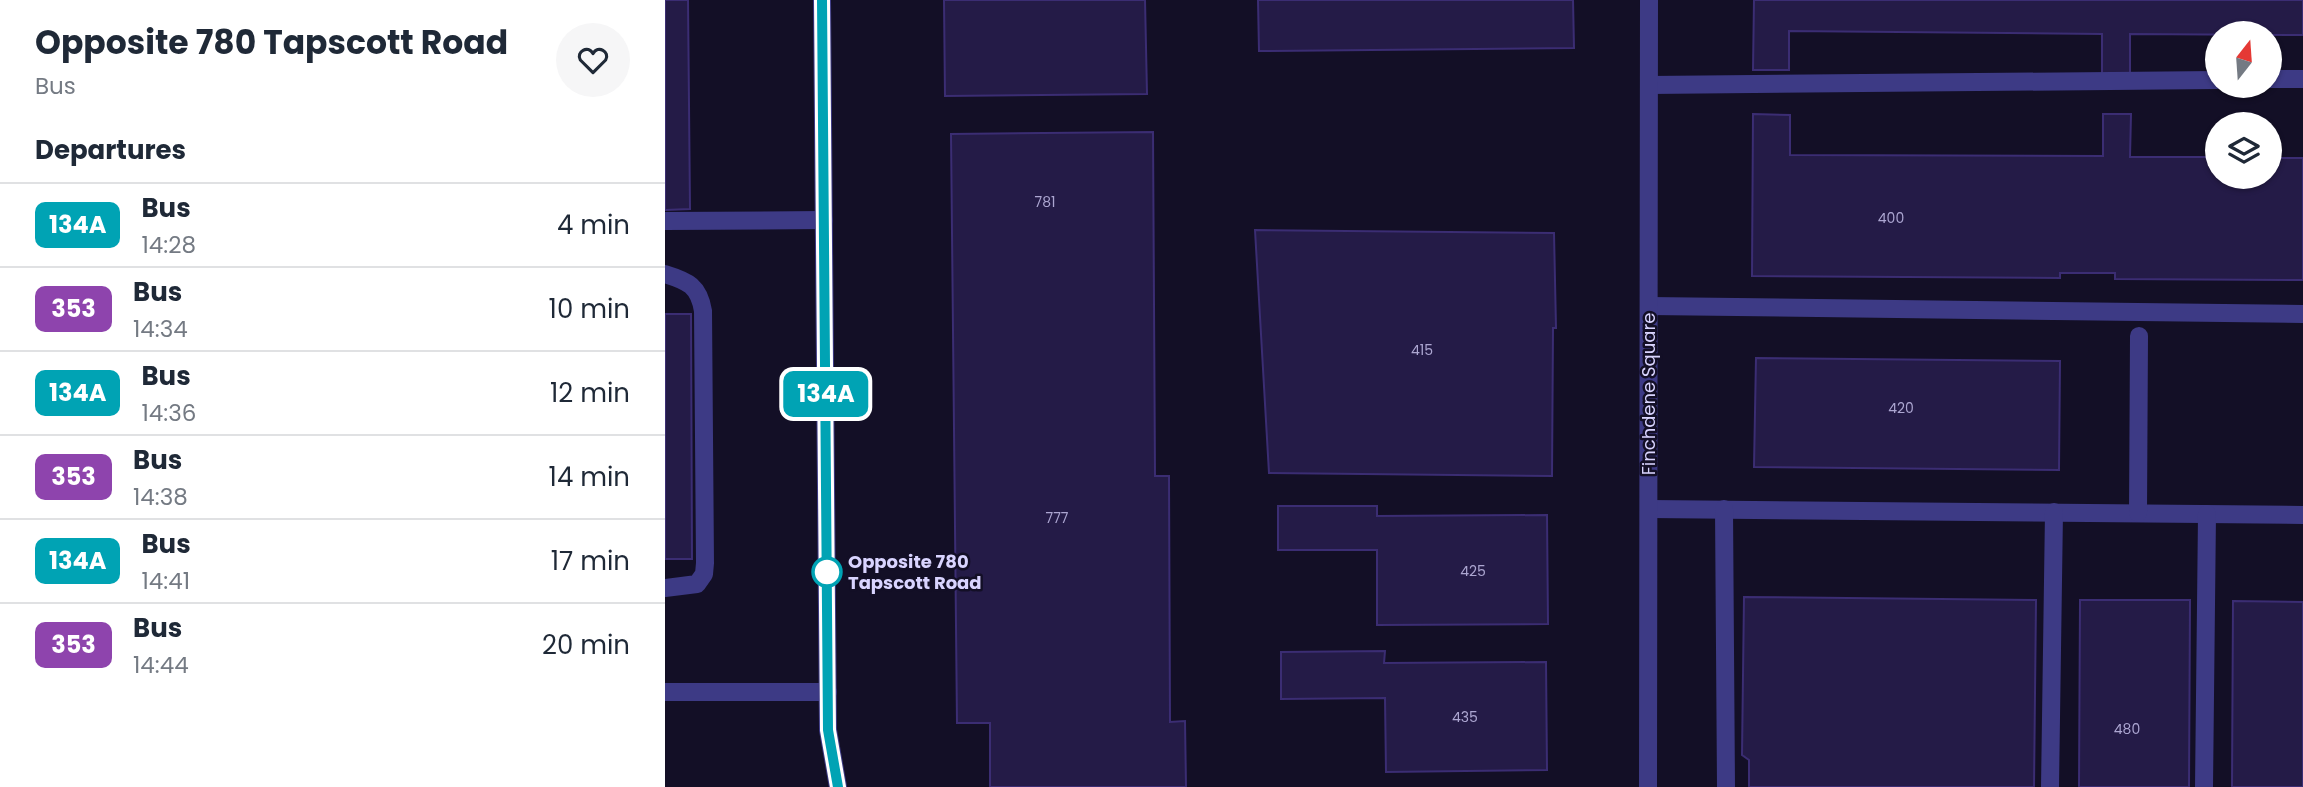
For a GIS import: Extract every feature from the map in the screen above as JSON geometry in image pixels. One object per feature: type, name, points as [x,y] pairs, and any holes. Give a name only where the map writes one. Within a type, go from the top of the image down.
[{"type":"street","points":[[822,0],[828,730],[838,787]]},
{"type":"street","name":"Finchdene Square","points":[[1648,787],[1649,0]]},
{"type":"street","points":[[2282,79],[2303,79]]},
{"type":"street","points":[[1649,85],[2205,80]]},
{"type":"street","points":[[665,222],[824,220]]},
{"type":"street","points":[[665,274],[695,286],[701,294],[705,563],[704,574],[698,583],[665,587]]},
{"type":"street","points":[[1649,306],[2303,314]]},
{"type":"street","points":[[2138,513],[2139,337]]},
{"type":"street","points":[[1649,509],[2303,515]]},
{"type":"street","points":[[1724,509],[1726,787]]},
{"type":"street","points":[[2050,787],[2054,512]]},
{"type":"street","points":[[2204,787],[2207,514]]},
{"type":"street","points":[[665,692],[828,692]]},
{"type":"building","points":[[665,0],[688,0],[690,209],[665,210]]},
{"type":"building","points":[[944,0],[1145,0],[1147,94],[945,96]]},
{"type":"building","points":[[1258,0],[1573,0],[1574,48],[1259,51]]},
{"type":"building","points":[[1754,0],[2303,0],[2303,35],[2282,35],[2282,21],[2205,21],[2205,34],[2130,34],[2130,77],[2102,77],[2102,34],[1789,31],[1789,70],[1753,70]]},
{"type":"building","points":[[1753,114],[1790,115],[1790,155],[2103,156],[2103,114],[2131,114],[2130,157],[2205,157],[2205,189],[2282,189],[2282,158],[2303,158],[2303,280],[2115,279],[2115,273],[2060,273],[2060,278],[1752,276]]},
{"type":"building","points":[[1153,132],[1155,476],[1169,476],[1170,722],[1185,721],[1186,787],[990,787],[990,723],[957,723],[951,134]]},
{"type":"building","points":[[1255,230],[1554,233],[1556,328],[1553,328],[1552,476],[1269,473]]},
{"type":"building","points":[[665,314],[691,314],[692,559],[665,559]]},
{"type":"building","points":[[1756,358],[2060,361],[2059,470],[1754,467]]},
{"type":"building","points":[[1278,506],[1377,506],[1377,516],[1547,515],[1548,624],[1377,625],[1377,550],[1278,550]]},
{"type":"building","points":[[1744,597],[2036,600],[2034,787],[1749,787],[1749,760],[1742,755]]},
{"type":"building","points":[[2080,600],[2190,600],[2189,787],[2079,787]]},
{"type":"building","points":[[2233,601],[2303,602],[2303,787],[2232,787]]},
{"type":"building","points":[[1385,651],[1384,663],[1546,662],[1547,770],[1386,772],[1385,698],[1281,699],[1281,652]]},
{"type":"bus line","name":"134A","points":[[822,0],[828,730],[838,787]]},
{"type":"place","name":"Opposite 780 Tapscott Road","points":[[827,572]]}]
